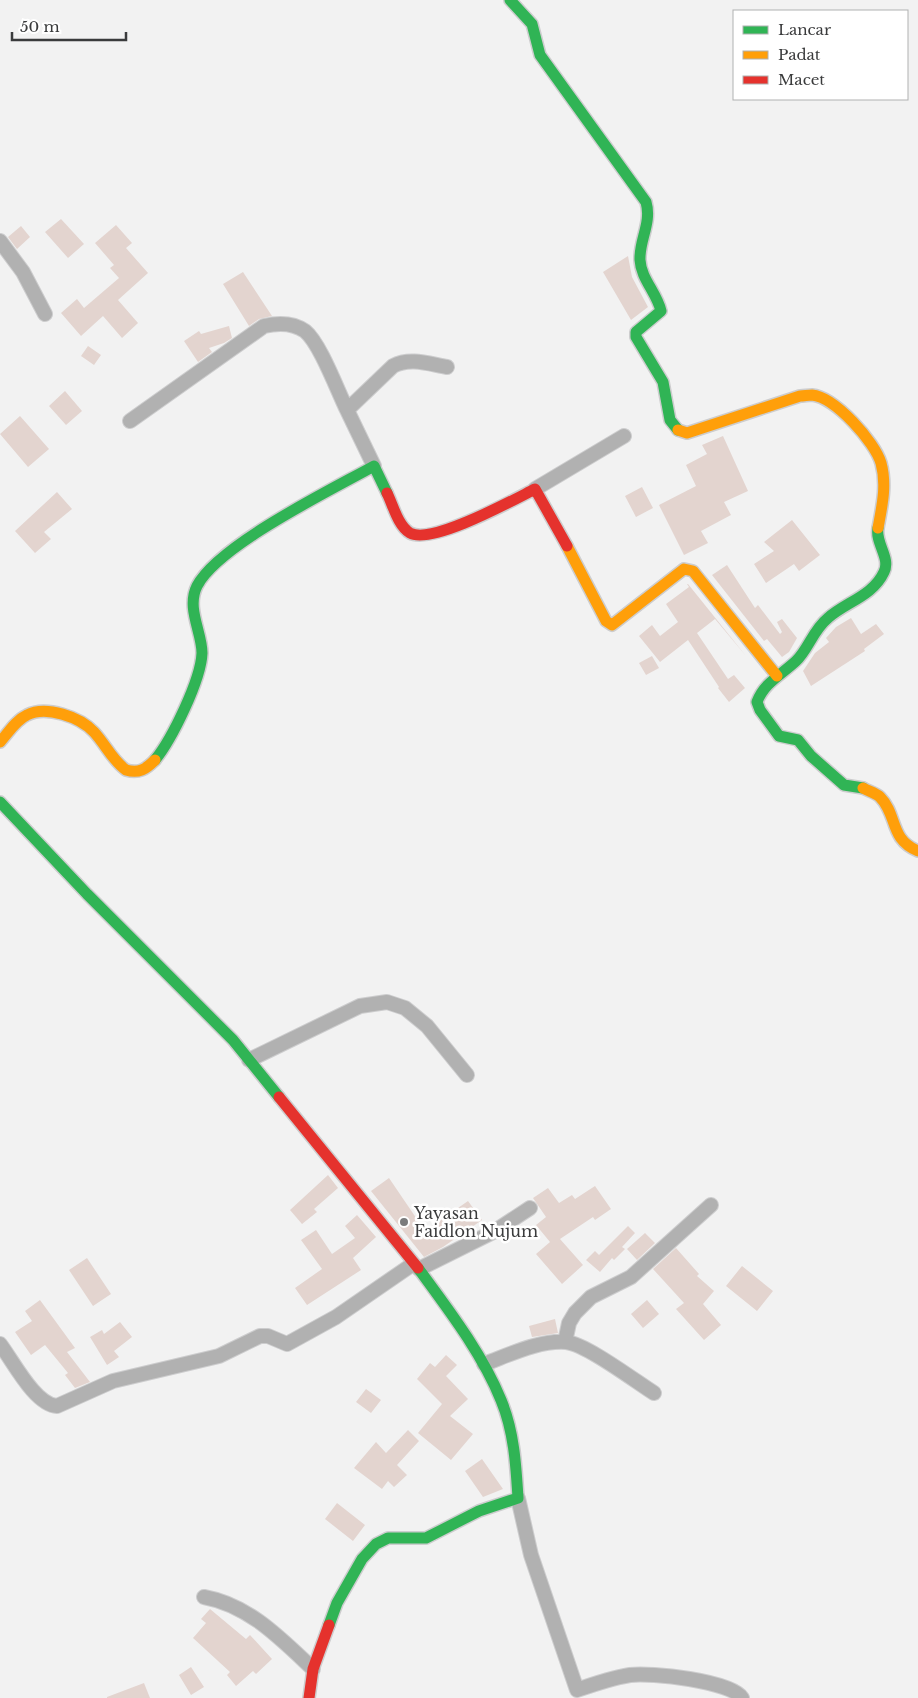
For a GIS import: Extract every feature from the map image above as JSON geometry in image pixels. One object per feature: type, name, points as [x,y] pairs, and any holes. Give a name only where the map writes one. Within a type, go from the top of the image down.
[{"type":"street","points":[[510,0],[532,24],[534,41],[540,55],[646,202],[649,210],[649,222],[641,248],[640,261],[649,286],[660,304],[661,311],[635,335],[663,382],[670,420],[674,428],[682,433],[688,433],[800,396],[812,395],[823,399],[836,408],[862,431],[881,462],[885,490],[877,532],[886,562],[885,571],[866,594],[828,618],[811,637],[798,660],[762,689],[757,702],[773,730],[782,737],[798,740],[840,782],[862,788],[880,797],[900,839],[918,851]]},
{"type":"street","points":[[0,241],[23,272],[45,314]]},
{"type":"street","points":[[130,421],[264,326],[278,323],[304,331],[313,340],[403,527],[416,535],[446,529],[535,490],[624,436]]},
{"type":"street","points":[[347,410],[393,366],[400,362],[407,360],[447,367]]},
{"type":"street","points":[[0,742],[16,723],[28,714],[56,713],[73,717],[93,730],[118,766],[125,771],[136,772],[144,770],[155,762],[173,730],[201,670],[203,654],[194,605],[196,587],[207,570],[261,532],[374,466]]},
{"type":"street","points":[[535,490],[556,524],[608,624],[615,625],[684,568],[688,568],[693,571],[777,676]]},
{"type":"street","points":[[0,802],[87,894],[233,1040],[416,1266],[484,1364],[505,1411],[515,1453],[518,1498],[530,1554],[578,1694],[631,1675],[653,1674],[724,1686],[736,1692],[742,1698]]},
{"type":"street","points":[[249,1060],[360,1006],[387,1002],[405,1008],[427,1026],[467,1075]]},
{"type":"street","points":[[565,1342],[569,1324],[575,1314],[591,1297],[631,1277],[711,1205]]},
{"type":"street","points":[[0,1344],[30,1387],[43,1402],[48,1406],[57,1406],[113,1381],[219,1356],[260,1336],[268,1336],[287,1344],[336,1317],[416,1266],[495,1231],[530,1208]]},
{"type":"street","points":[[484,1364],[524,1350],[565,1342],[581,1347],[654,1393]]},
{"type":"street","points":[[309,1698],[313,1669],[337,1603],[362,1560],[376,1544],[388,1538],[426,1538],[479,1510],[518,1498]]},
{"type":"street","points":[[204,1597],[222,1600],[261,1623],[313,1669]]},
{"type":"building","points":[[61,219],[84,244],[68,258],[45,232]]},
{"type":"building","points":[[116,225],[132,243],[126,248],[148,273],[118,300],[138,323],[122,338],[103,316],[81,336],[61,313],[77,299],[84,308],[119,278],[110,268],[114,265],[95,243]]},
{"type":"building","points":[[21,226],[30,237],[17,249],[8,237]]},
{"type":"building","points":[[628,256],[632,277],[648,307],[631,320],[603,272]]},
{"type":"building","points":[[243,272],[272,316],[259,319],[249,326],[223,284]]},
{"type":"building","points":[[229,326],[232,338],[209,348],[212,352],[198,362],[184,341],[199,331],[201,334]]},
{"type":"building","points":[[88,346],[101,355],[94,365],[81,356]]},
{"type":"building","points":[[65,391],[82,411],[66,425],[49,406]]},
{"type":"building","points":[[20,416],[49,449],[28,467],[0,434]]},
{"type":"building","points":[[723,436],[748,491],[724,502],[731,515],[701,531],[708,543],[684,555],[659,505],[696,486],[686,465],[707,454],[702,445]]},
{"type":"building","points":[[642,487],[653,508],[636,517],[625,496]]},
{"type":"building","points":[[57,492],[72,509],[44,532],[51,539],[35,553],[15,531]]},
{"type":"building","points":[[792,520],[820,555],[799,571],[794,564],[766,583],[754,564],[774,551],[764,542]]},
{"type":"building","points":[[727,565],[755,608],[758,605],[780,634],[782,632],[777,622],[782,619],[797,638],[789,652],[782,657],[767,639],[764,641],[712,575]]},
{"type":"building","points":[[687,584],[746,656],[715,619],[697,633],[728,679],[734,675],[745,688],[729,702],[688,640],[660,662],[639,636],[652,625],[660,636],[678,622],[666,604],[689,587]]},
{"type":"building","points":[[851,618],[861,634],[876,624],[884,634],[864,649],[865,651],[811,686],[803,671],[815,653],[829,642],[826,638],[836,627]]},
{"type":"building","points":[[652,656],[659,668],[646,675],[639,663]]},
{"type":"building","points":[[328,1175],[338,1188],[314,1209],[317,1212],[302,1224],[290,1210]]},
{"type":"building","points":[[389,1178],[425,1231],[468,1201],[482,1220],[443,1247],[424,1257],[371,1191]]},
{"type":"building","points":[[595,1186],[611,1209],[595,1220],[593,1217],[560,1239],[583,1265],[562,1284],[536,1254],[550,1242],[536,1225],[546,1217],[533,1198],[548,1188],[559,1203],[572,1195],[575,1199]]},
{"type":"building","points":[[357,1215],[376,1237],[353,1258],[361,1270],[307,1305],[295,1288],[322,1269],[301,1240],[316,1230],[332,1254],[355,1238],[345,1226]]},
{"type":"building","points":[[628,1226],[635,1233],[622,1247],[625,1249],[614,1260],[612,1258],[600,1272],[586,1260],[595,1251],[599,1255]]},
{"type":"building","points":[[645,1233],[655,1243],[637,1260],[627,1249]]},
{"type":"building","points":[[676,1248],[699,1274],[697,1276],[714,1291],[703,1304],[721,1325],[704,1340],[676,1309],[684,1303],[653,1269]]},
{"type":"building","points":[[87,1258],[111,1294],[93,1306],[69,1270]]},
{"type":"building","points":[[742,1266],[773,1291],[757,1311],[726,1286]]},
{"type":"building","points":[[40,1300],[75,1348],[67,1352],[90,1382],[75,1388],[65,1375],[68,1373],[45,1345],[31,1355],[15,1332],[32,1321],[25,1311]]},
{"type":"building","points":[[647,1300],[659,1314],[643,1328],[631,1314]]},
{"type":"building","points":[[555,1319],[558,1333],[532,1337],[529,1326]]},
{"type":"building","points":[[120,1322],[132,1337],[114,1351],[119,1357],[107,1365],[90,1337],[102,1330],[104,1334]]},
{"type":"building","points":[[446,1355],[457,1365],[446,1376],[468,1399],[450,1416],[473,1434],[451,1460],[418,1433],[442,1404],[417,1379],[430,1363],[435,1367]]},
{"type":"building","points":[[366,1389],[381,1400],[371,1413],[356,1402]]},
{"type":"building","points":[[408,1430],[419,1441],[397,1465],[407,1475],[394,1487],[388,1481],[382,1489],[354,1468],[376,1442],[386,1453]]},
{"type":"building","points":[[482,1459],[503,1489],[483,1497],[465,1471]]},
{"type":"building","points":[[337,1503],[365,1525],[353,1541],[325,1519]]},
{"type":"building","points":[[210,1609],[246,1639],[250,1635],[272,1659],[256,1674],[253,1671],[236,1686],[227,1675],[230,1672],[193,1638],[206,1623],[201,1619]]},
{"type":"building","points":[[191,1667],[204,1687],[191,1695],[179,1675]]},
{"type":"building","points":[[144,1683],[150,1698],[107,1698],[107,1697]]},
{"type":"traffic: fast","points":[[510,0],[532,24],[540,55],[646,202],[647,217],[640,260],[643,273],[661,311],[636,332],[636,337],[663,382],[670,420],[678,430]]},
{"type":"traffic: fast","points":[[155,760],[177,724],[197,678],[202,653],[193,603],[197,586],[209,570],[227,553],[251,536],[374,466],[387,493]]},
{"type":"traffic: fast","points":[[863,788],[844,785],[811,756],[798,740],[779,736],[760,710],[757,702],[768,684],[796,661],[823,623],[835,612],[866,593],[879,580],[886,567],[886,561],[879,539],[878,528]]},
{"type":"traffic: fast","points":[[0,802],[87,894],[233,1040],[279,1097]]},
{"type":"traffic: fast","points":[[329,1625],[337,1603],[362,1559],[376,1544],[388,1538],[426,1538],[479,1511],[518,1498],[512,1436],[501,1400],[474,1348],[418,1268]]},
{"type":"traffic: slow","points":[[678,430],[687,433],[800,396],[812,395],[821,398],[832,404],[853,422],[871,444],[881,463],[884,487],[878,528]]},
{"type":"traffic: slow","points":[[567,546],[606,621],[612,625],[684,569],[693,571],[777,676]]},
{"type":"traffic: slow","points":[[0,742],[23,717],[35,712],[53,712],[72,717],[88,727],[126,770],[142,770],[155,760]]},
{"type":"traffic: slow","points":[[863,788],[880,797],[886,804],[902,840],[918,851]]},
{"type":"traffic: jam","points":[[387,493],[396,515],[406,530],[410,533],[421,535],[436,533],[472,520],[535,489],[567,546]]},
{"type":"traffic: jam","points":[[279,1097],[418,1268]]},
{"type":"traffic: jam","points":[[309,1698],[313,1669],[329,1625]]},
{"type":"place","name":"Yayasan Faidlon Nujum","points":[[404,1222]]}]
